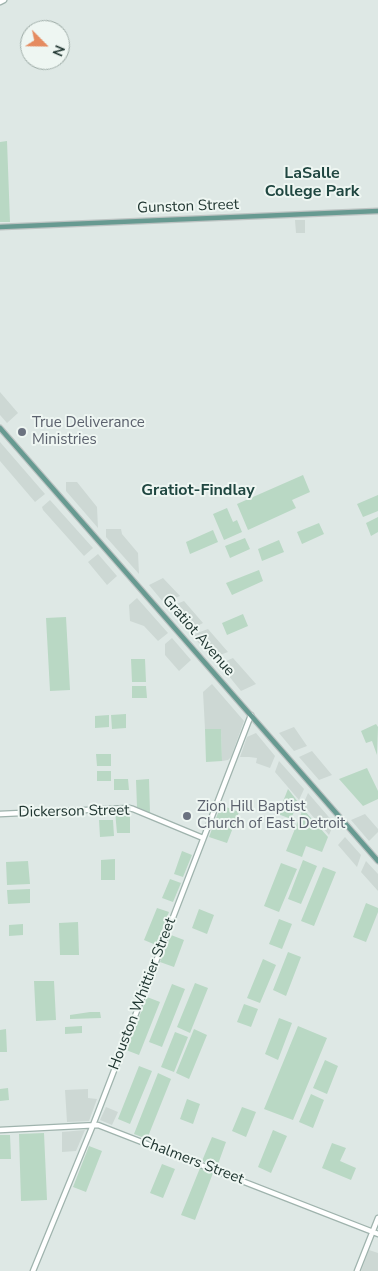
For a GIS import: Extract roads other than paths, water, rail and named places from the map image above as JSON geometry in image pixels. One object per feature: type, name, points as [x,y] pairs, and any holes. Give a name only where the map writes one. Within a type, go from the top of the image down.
[{"type":"main road","name":"Gunston Street","points":[[0,227],[378,211]]},
{"type":"main road","name":"Gratiot Avenue","points":[[0,428],[378,861]]},
{"type":"street","points":[[0,2],[4,0]]},
{"type":"street","name":"Houston Whittier Street","points":[[33,1271],[92,1125],[251,715]]},
{"type":"street","name":"Dickerson Street","points":[[0,814],[129,808],[204,838]]},
{"type":"street","name":"Chalmers Street","points":[[0,1130],[98,1125],[378,1234]]},
{"type":"street","points":[[357,1271],[378,1218]]},
{"type":"place","name":"True Deliverance Ministries","points":[[22,432]]},
{"type":"place","name":"Zion Hill Baptist Church of East Detroit","points":[[187,816]]},
{"type":"district","name":"LaSalle College Park","points":[[312,183]]},
{"type":"district","name":"Gratiot-Findlay","points":[[198,491]]}]
